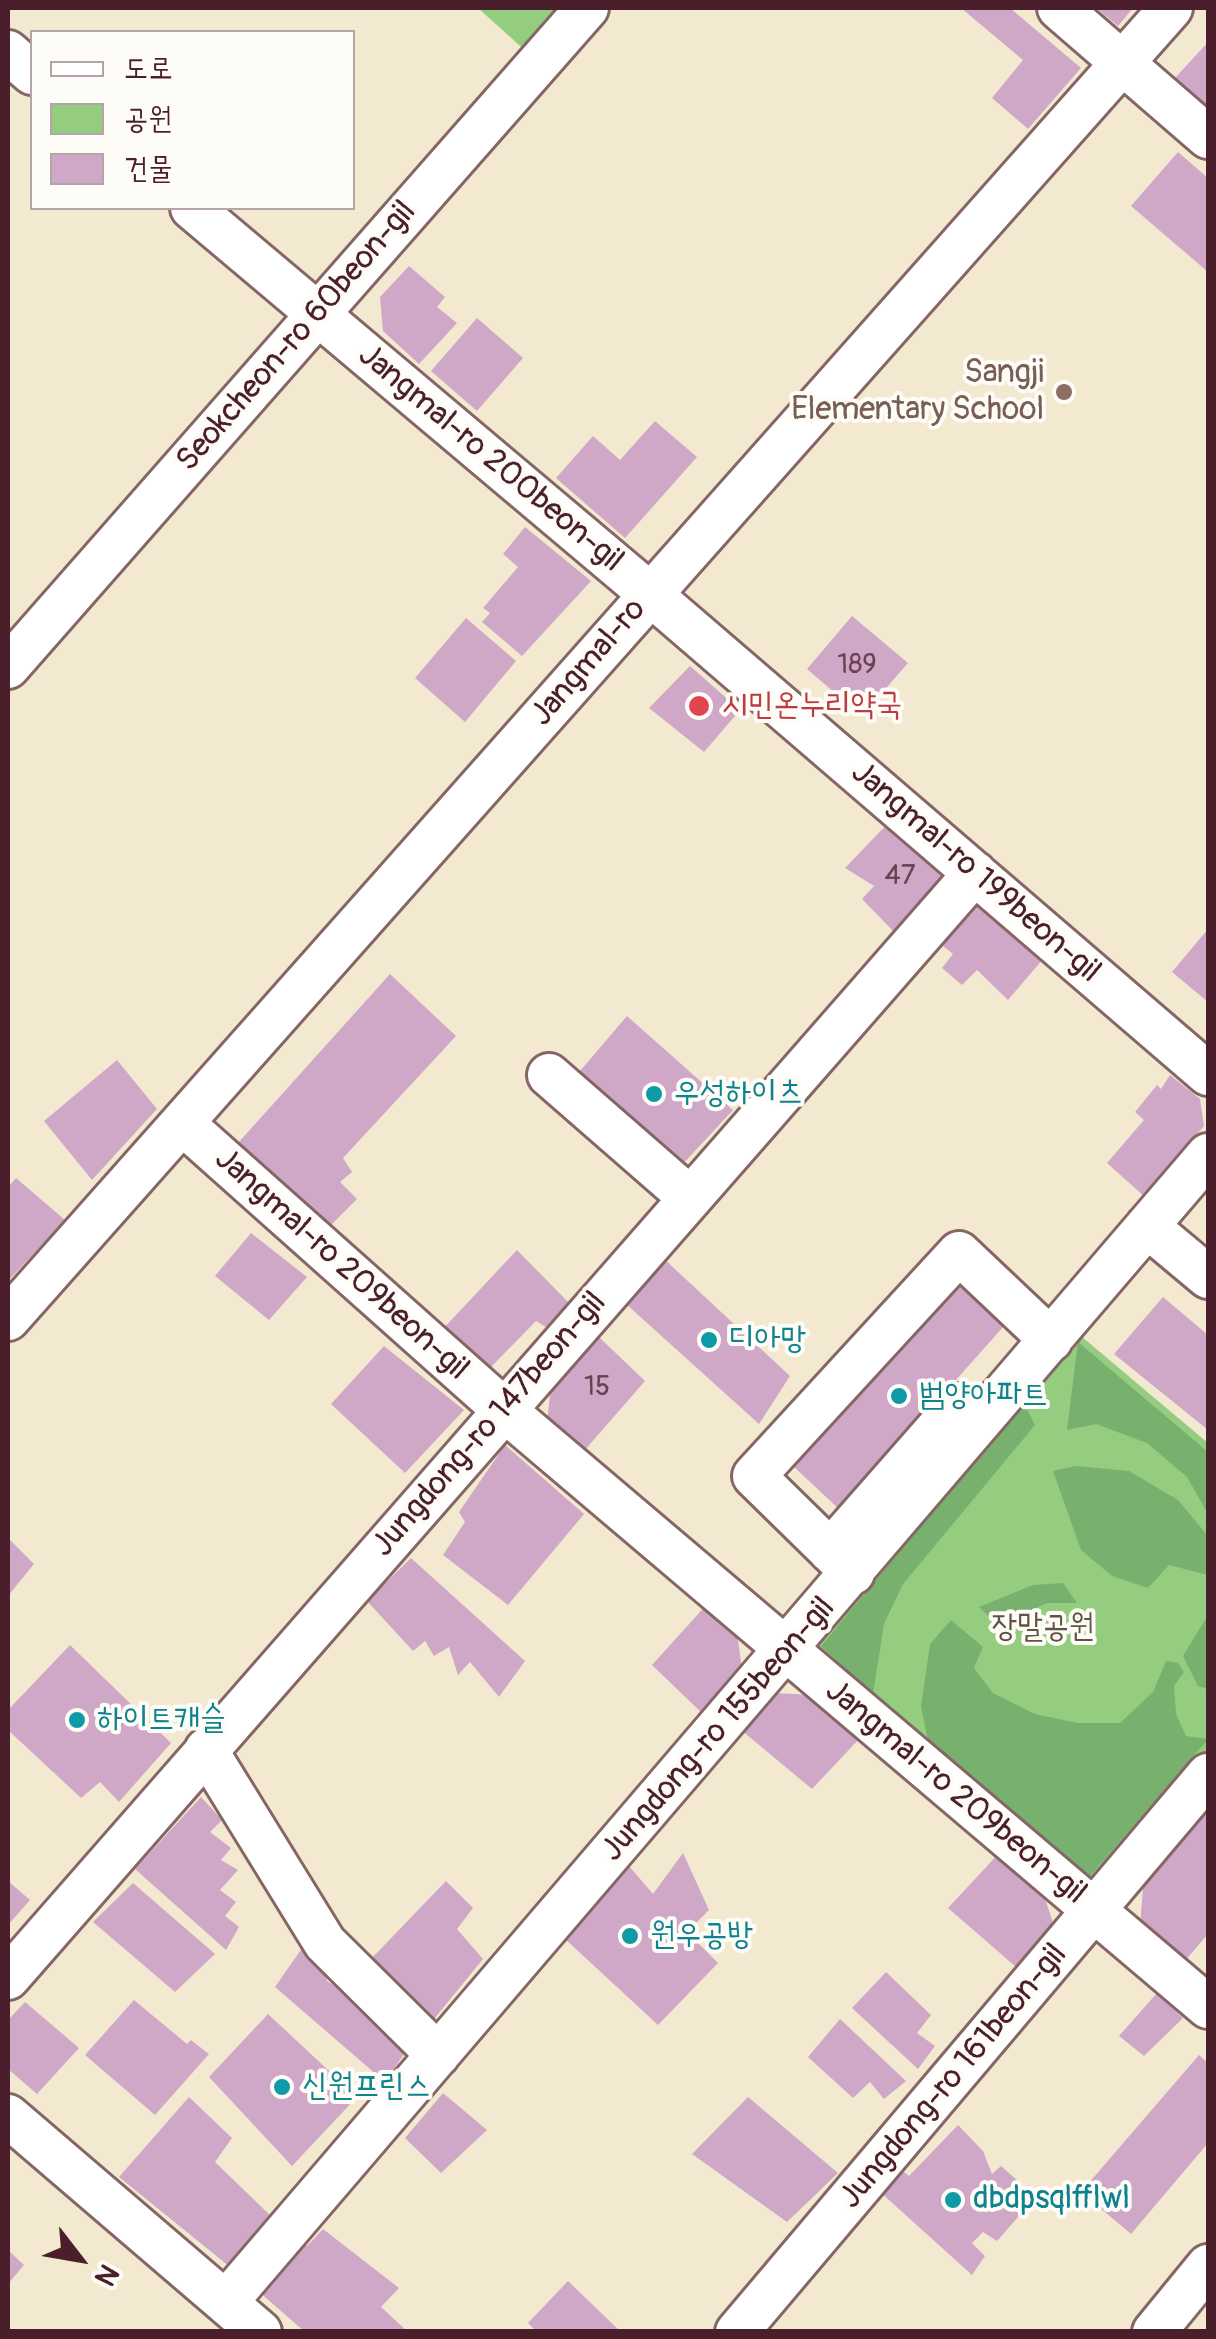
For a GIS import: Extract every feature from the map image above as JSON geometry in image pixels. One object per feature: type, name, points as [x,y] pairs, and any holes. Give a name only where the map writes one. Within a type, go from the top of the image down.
[{"type":"street","name":"Seokcheon-ro 60beon-gil","points":[[8,668],[588,8]]},
{"type":"street","points":[[1059,8],[1208,137]]},
{"type":"street","name":"Jangmal-ro","points":[[8,1319],[1171,8]]},
{"type":"street","points":[[8,52],[30,71]]},
{"type":"street","name":"Jangmal-ro 200beon-gil","points":[[194,210],[650,594]]},
{"type":"street","name":"Jangmal-ro 199beon-gil","points":[[650,594],[1208,1074]]},
{"type":"street","name":"Jungdong-ro 147beon-gil","points":[[8,1978],[975,873]]},
{"type":"street","points":[[548,1076],[690,1198]]},
{"type":"street","name":"Jangmal-ro 209beon-gil","points":[[182,1123],[503,1409],[1208,2008]]},
{"type":"street","name":"Jungdong-ro 155beon-gil","points":[[226,2302],[787,1650],[841,1562],[943,1439],[1041,1331],[1147,1226],[1208,1154]]},
{"type":"street","points":[[1147,1226],[1208,1277]]},
{"type":"street","points":[[841,1562],[754,1476],[959,1252],[1041,1331]]},
{"type":"street","points":[[206,1750],[325,1943],[438,2056]]},
{"type":"street","name":"Jungdong-ro 161beon-gil","points":[[736,2332],[1208,1775]]},
{"type":"street","points":[[8,2116],[260,2332]]},
{"type":"street","points":[[1154,2332],[1208,2266]]},
{"type":"green space","points":[[478,8],[587,8],[539,63]]},
{"type":"green space","name":"장말공원","points":[[1075,1331],[1208,1443],[1208,1750],[1094,1889],[810,1648]]},
{"type":"green space","points":[[1078,1342],[1208,1452],[1208,1514],[1187,1477],[1147,1443],[1096,1424],[1067,1430]]},
{"type":"green space","points":[[1019,1408],[1028,1411],[1035,1425],[903,1584],[884,1624],[873,1694],[821,1646]]},
{"type":"green space","points":[[1076,1466],[1129,1471],[1178,1500],[1208,1536],[1208,1575],[1169,1565],[1148,1588],[1112,1576],[1081,1550],[1053,1471]]},
{"type":"green space","points":[[1063,1583],[1077,1603],[1047,1603],[998,1625],[979,1607],[1033,1585]]},
{"type":"green space","points":[[1208,1615],[1208,1689],[1198,1686],[1183,1656]]},
{"type":"green space","points":[[951,1620],[983,1647],[974,1668],[993,1693],[1035,1714],[1078,1723],[1120,1723],[1153,1692],[1166,1661],[1178,1663],[1184,1672],[1174,1686],[1176,1714],[1186,1736],[1208,1739],[1089,1877],[928,1741],[921,1707],[930,1644]]},
{"type":"building","points":[[961,8],[1010,8],[1081,68],[1028,129],[992,98],[1023,60]]},
{"type":"building","points":[[1096,8],[1133,8],[1118,26]]},
{"type":"building","points":[[1208,42],[1208,107],[1175,78]]},
{"type":"building","points":[[1178,152],[1208,178],[1208,272],[1131,206]]},
{"type":"building","points":[[409,266],[445,297],[437,307],[457,323],[419,364],[383,331],[380,297]]},
{"type":"building","points":[[477,318],[523,358],[477,411],[431,371]]},
{"type":"building","points":[[655,421],[697,457],[625,538],[556,478],[593,436],[620,460]]},
{"type":"building","points":[[525,527],[591,581],[522,656],[482,622],[490,613],[483,608],[518,567],[503,554]]},
{"type":"building","points":[[852,616],[908,663],[862,716],[807,669]]},
{"type":"building","points":[[466,618],[516,661],[465,722],[415,678]]},
{"type":"building","points":[[690,666],[740,710],[704,752],[649,708]]},
{"type":"building","points":[[895,816],[931,852],[945,886],[898,936],[862,899],[874,886],[845,868]]},
{"type":"building","points":[[980,891],[1049,952],[1008,1000],[977,970],[962,985],[942,968],[953,954],[938,942]]},
{"type":"building","points":[[1208,929],[1208,1002],[1172,972]]},
{"type":"building","points":[[390,974],[456,1036],[343,1158],[352,1172],[340,1182],[357,1199],[329,1227],[238,1143]]},
{"type":"building","name":"우성하이츠","points":[[627,1016],[733,1110],[681,1166],[574,1078]]},
{"type":"building","points":[[117,1060],[157,1109],[92,1180],[44,1121]]},
{"type":"building","points":[[1170,1075],[1200,1099],[1204,1126],[1145,1197],[1107,1163],[1144,1120],[1135,1112],[1157,1085],[1161,1089]]},
{"type":"building","points":[[16,1178],[65,1220],[8,1281],[8,1187]]},
{"type":"building","points":[[251,1233],[307,1277],[269,1320],[215,1276]]},
{"type":"building","points":[[517,1250],[570,1304],[549,1329],[536,1321],[490,1368],[476,1364],[440,1332]]},
{"type":"building","name":"디아망","points":[[663,1258],[790,1376],[759,1424],[626,1304]]},
{"type":"building","name":"범양아파트","points":[[959,1284],[1004,1326],[840,1510],[794,1467]]},
{"type":"building","points":[[1163,1297],[1208,1335],[1208,1430],[1114,1354]]},
{"type":"building","points":[[599,1337],[645,1381],[584,1451],[547,1423],[550,1394]]},
{"type":"building","points":[[384,1346],[464,1410],[405,1473],[331,1404]]},
{"type":"building","points":[[505,1445],[584,1514],[508,1605],[443,1555],[465,1522],[459,1512]]},
{"type":"building","points":[[8,1538],[34,1564],[8,1596]]},
{"type":"building","points":[[411,1558],[525,1661],[499,1697],[470,1662],[458,1675],[449,1647],[434,1656],[425,1641],[413,1651],[367,1601]]},
{"type":"building","points":[[709,1602],[736,1626],[743,1676],[704,1715],[652,1665]]},
{"type":"building","name":"하이트캐슬","points":[[70,1645],[171,1743],[119,1802],[100,1782],[81,1798],[8,1730],[8,1710]]},
{"type":"building","points":[[773,1693],[813,1695],[860,1738],[812,1789],[741,1730]]},
{"type":"building","points":[[201,1797],[222,1820],[210,1832],[231,1848],[221,1860],[238,1870],[220,1890],[236,1902],[225,1916],[239,1927],[226,1950],[135,1869]]},
{"type":"building","points":[[1208,1802],[1208,1934],[1184,1962],[1140,1926],[1144,1876]]},
{"type":"building","points":[[1001,1851],[1041,1886],[1057,1935],[1024,1974],[948,1908]]},
{"type":"building","name":"원우공방","points":[[683,1853],[709,1910],[687,1932],[718,1963],[658,2025],[565,1939],[629,1866],[653,1894]]},
{"type":"building","points":[[8,1881],[30,1900],[8,1925]]},
{"type":"building","points":[[446,1881],[473,1908],[457,1929],[483,1959],[430,2024],[371,1959]]},
{"type":"building","points":[[133,1883],[215,1954],[175,1992],[93,1922]]},
{"type":"building","points":[[307,1941],[324,1963],[327,1981],[357,1999],[404,2054],[385,2082],[275,1987]]},
{"type":"building","points":[[886,1972],[931,2015],[917,2033],[935,2046],[918,2069],[852,2008]]},
{"type":"building","points":[[1157,1993],[1183,2018],[1144,2056],[1119,2036]]},
{"type":"building","points":[[134,2000],[187,2044],[191,2040],[209,2054],[155,2115],[85,2055]]},
{"type":"building","points":[[25,2002],[79,2048],[37,2094],[8,2069],[8,2020]]},
{"type":"building","name":"신원프린스","points":[[268,2014],[357,2097],[292,2166],[209,2077]]},
{"type":"building","points":[[840,2019],[906,2081],[884,2099],[870,2082],[853,2098],[808,2057]]},
{"type":"building","points":[[1199,2055],[1208,2063],[1208,2143],[1131,2234],[1081,2192]]},
{"type":"building","points":[[443,2093],[487,2130],[441,2173],[405,2138]]},
{"type":"building","points":[[189,2097],[232,2138],[215,2162],[273,2218],[230,2267],[119,2177]]},
{"type":"building","points":[[748,2097],[838,2173],[787,2222],[692,2154]]},
{"type":"building","name":"dbdpsqlfflwl","points":[[958,2125],[983,2151],[992,2174],[1001,2166],[1018,2181],[1008,2191],[1025,2209],[997,2241],[983,2232],[972,2243],[985,2256],[972,2275],[879,2191],[898,2167],[909,2176]]},
{"type":"building","points":[[323,2229],[399,2288],[381,2307],[408,2332],[305,2332],[257,2290],[300,2239],[307,2246]]},
{"type":"building","points":[[8,2250],[24,2265],[8,2284]]},
{"type":"building","points":[[568,2281],[621,2332],[537,2332],[528,2323]]},
{"type":"place","name":"Sangji Elementary School","points":[[1064,392]]},
{"type":"place","name":"시민온누리약국","points":[[699,706]]},
{"type":"place","name":"우성하이츠","points":[[654,1094]]},
{"type":"place","name":"디아망","points":[[709,1340]]},
{"type":"place","name":"범양아파트","points":[[899,1396]]},
{"type":"place","name":"하이트캐슬","points":[[77,1720]]},
{"type":"place","name":"원우공방","points":[[630,1936]]},
{"type":"place","name":"신원프린스","points":[[282,2087]]},
{"type":"place","name":"dbdpsqlfflwl","points":[[953,2200]]}]
